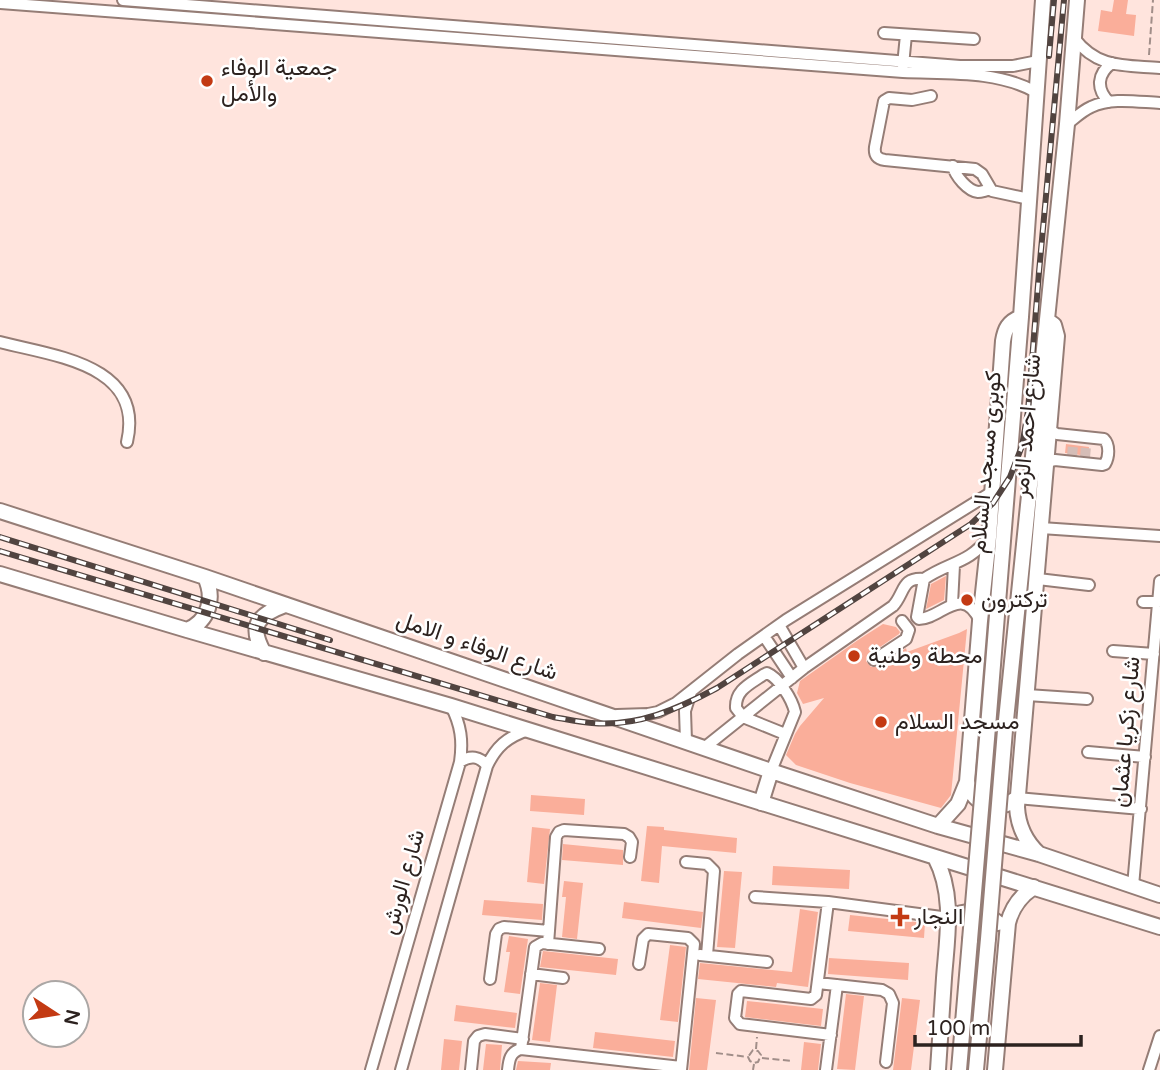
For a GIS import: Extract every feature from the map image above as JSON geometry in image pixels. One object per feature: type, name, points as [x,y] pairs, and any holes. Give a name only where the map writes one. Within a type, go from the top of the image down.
[{"type":"main road","points":[[1021,317],[1043,0]]},
{"type":"main road","name":"شارع احمد الزمر","points":[[1039,854],[1027,841],[1020,824],[1017,798],[1058,332],[1047,320],[1077,0]]},
{"type":"main road","name":"شارع احمد الزمر","points":[[938,826],[958,804],[967,782],[1003,341],[1008,325],[1021,317]]},
{"type":"main road","name":"كوبرى مسجد السلام","points":[[959,1070],[1021,317]]},
{"type":"main road","name":"كوبرى مسجد السلام","points":[[976,1070],[1005,730],[1047,320]]},
{"type":"main road","name":"شارع الوفاء و الامل","points":[[0,511],[285,604],[771,772],[938,826],[1039,854],[1160,895]]},
{"type":"main road","points":[[0,574],[450,706],[1160,927]]},
{"type":"main road","points":[[187,631],[203,619],[209,606],[210,591],[205,577]]},
{"type":"main road","points":[[264,653],[257,640],[258,622],[266,612],[285,604]]},
{"type":"main road","points":[[761,803],[771,772]]},
{"type":"main road","points":[[967,782],[972,794],[987,805],[1006,805],[1017,798]]},
{"type":"main road","points":[[935,857],[947,890],[948,918],[938,1070]]},
{"type":"main road","points":[[995,1070],[1008,923],[1013,908],[1022,896],[1034,887]]},
{"type":"main road","points":[[948,918],[970,912],[985,915],[998,923],[1007,936]]},
{"type":"street","points":[[123,0],[903,66],[984,76],[1012,82],[1036,92]]},
{"type":"street","points":[[127,14],[128,0]]},
{"type":"street","points":[[166,2],[166,17]]},
{"type":"street","points":[[0,4],[536,43],[903,66],[985,67],[1022,65],[1038,61]]},
{"type":"street","points":[[884,33],[974,39]]},
{"type":"street","points":[[903,66],[906,34]]},
{"type":"street","points":[[1074,38],[1088,54],[1104,61],[1160,68]]},
{"type":"street","points":[[1109,102],[1101,93],[1099,82],[1103,71],[1112,63]]},
{"type":"street","points":[[931,96],[912,100],[888,97],[884,101],[875,152],[880,159],[975,169],[982,174],[990,189]]},
{"type":"street","points":[[1067,124],[1090,107],[1109,102],[1160,103]]},
{"type":"street","points":[[953,166],[957,177],[975,191],[990,189],[1029,200]]},
{"type":"street","points":[[0,342],[77,362],[109,379],[126,404],[130,423],[127,442]]},
{"type":"street","points":[[1046,462],[1073,450],[1085,451],[1073,450],[1048,429]]},
{"type":"street","points":[[611,716],[658,712],[676,703],[779,625],[992,492]]},
{"type":"street","points":[[1041,528],[1160,536]]},
{"type":"street","points":[[704,748],[804,668],[886,611],[897,602],[907,583],[924,579],[954,565],[975,553],[989,537]]},
{"type":"street","points":[[952,604],[954,565]]},
{"type":"street","points":[[902,621],[911,621],[917,617],[924,579]]},
{"type":"street","points":[[1038,579],[1089,585]]},
{"type":"street","name":"شارع زكريا عثمان","points":[[1133,886],[1160,582]]},
{"type":"street","points":[[1143,602],[1158,602]]},
{"type":"street","points":[[917,617],[925,619],[952,604],[958,604],[969,607],[980,621]]},
{"type":"street","points":[[874,660],[906,639],[909,630],[902,621],[886,611]]},
{"type":"street","points":[[779,625],[804,668]]},
{"type":"street","points":[[764,636],[792,678]]},
{"type":"street","points":[[1113,651],[1154,653]]},
{"type":"street","points":[[771,772],[795,712],[781,686],[767,673],[740,691],[735,702],[736,708],[743,717],[785,734]]},
{"type":"street","points":[[685,741],[685,711],[692,689]]},
{"type":"street","points":[[1027,695],[1087,699]]},
{"type":"street","name":"شارع الورش","points":[[371,1070],[460,762],[461,733],[450,706]]},
{"type":"street","points":[[401,1070],[487,766],[502,743],[528,730]]},
{"type":"street","points":[[1147,742],[1160,746]]},
{"type":"street","points":[[1088,752],[1145,757]]},
{"type":"street","points":[[460,762],[472,757],[487,766]]},
{"type":"street","points":[[1017,798],[1141,810]]},
{"type":"street","points":[[548,944],[556,838],[559,832],[564,830],[624,834],[632,842],[631,856]]},
{"type":"street","points":[[686,862],[707,864],[714,871],[707,955]]},
{"type":"street","points":[[755,897],[828,902],[948,918]]},
{"type":"street","points":[[828,902],[816,995],[811,999],[739,992],[735,1018],[740,1024],[831,1035]]},
{"type":"street","points":[[490,979],[499,929],[504,927],[549,931]]},
{"type":"street","points":[[471,1070],[474,1041],[478,1035],[485,1034],[623,1065],[681,1068],[694,944],[690,939],[650,933],[643,939],[639,964]]},
{"type":"street","points":[[508,1070],[510,1057],[522,1044],[535,947],[548,944],[599,949]]},
{"type":"street","points":[[694,954],[767,962]]},
{"type":"street","points":[[531,974],[563,978]]},
{"type":"street","points":[[818,983],[882,990],[889,994],[893,1003],[886,1062]]},
{"type":"street","points":[[826,1070],[836,985]]},
{"type":"street","points":[[1150,1070],[1160,1035]]},
{"type":"path","points":[[1147,67],[1153,2],[1160,5]]},
{"type":"path","points":[[756,1050],[759,1026]]},
{"type":"path","points":[[748,1057],[750,1052],[756,1050]]},
{"type":"path","points":[[756,1050],[761,1058]]},
{"type":"path","points":[[716,1053],[748,1057],[754,1063]]},
{"type":"path","points":[[761,1058],[793,1062]]},
{"type":"path","points":[[754,1063],[761,1058]]},
{"type":"path","points":[[753,1070],[754,1063]]},
{"type":"building","points":[[1114,0],[1128,0],[1126,14],[1136,15],[1134,36],[1098,31],[1101,10],[1112,12]]},
{"type":"building","points":[[1066,444],[1089,447],[1088,456],[1065,453]]},
{"type":"building","points":[[946,576],[944,600],[926,609],[931,584]]},
{"type":"building","name":"مسجد السلام","points":[[883,624],[896,627],[900,632],[867,656],[866,661],[871,667],[878,667],[906,648],[907,652],[967,629],[951,795],[941,808],[796,765],[786,755],[800,726],[824,698],[803,704],[797,693],[800,681]]},
{"type":"building","points":[[531,795],[585,799],[584,815],[530,811]]},
{"type":"building","points":[[647,826],[737,838],[736,853],[662,846],[659,883],[641,881]]},
{"type":"building","points":[[532,827],[550,829],[544,884],[527,882]]},
{"type":"building","points":[[563,844],[623,850],[623,865],[562,860]]},
{"type":"building","points":[[773,866],[850,870],[849,889],[772,885]]},
{"type":"building","points":[[724,871],[742,872],[735,948],[717,947]]},
{"type":"building","points":[[564,881],[583,883],[577,939],[562,937],[566,897],[562,897]]},
{"type":"building","points":[[484,900],[543,904],[542,920],[482,915]]},
{"type":"building","points":[[624,902],[703,912],[701,928],[622,918]]},
{"type":"building","points":[[800,909],[818,912],[808,987],[777,983],[776,987],[698,979],[700,963],[792,972]]},
{"type":"building","points":[[850,915],[925,923],[924,938],[848,931]]},
{"type":"building","points":[[509,936],[528,939],[520,994],[504,992],[510,952],[506,952]]},
{"type":"building","points":[[670,945],[686,947],[678,1022],[660,1020]]},
{"type":"building","points":[[543,951],[618,959],[616,975],[540,967]]},
{"type":"building","points":[[829,958],[909,963],[908,980],[828,974]]},
{"type":"building","points":[[540,983],[557,985],[550,1042],[532,1040]]},
{"type":"building","points":[[846,994],[864,996],[855,1070],[837,1069]]},
{"type":"building","points":[[696,998],[716,1000],[707,1070],[689,1070]]},
{"type":"building","points":[[902,998],[920,1000],[911,1070],[893,1070]]},
{"type":"building","points":[[747,1001],[823,1009],[821,1026],[745,1017]]},
{"type":"building","points":[[456,1005],[517,1013],[515,1028],[454,1021]]},
{"type":"building","points":[[595,1032],[675,1041],[673,1057],[593,1048]]},
{"type":"building","points":[[444,1039],[462,1041],[459,1070],[441,1070]]},
{"type":"building","points":[[804,1042],[821,1044],[818,1070],[801,1070]]},
{"type":"building","points":[[486,1044],[502,1045],[500,1070],[483,1070]]},
{"type":"building","points":[[518,1061],[551,1063],[550,1070],[516,1070]]},
{"type":"tunnel","points":[[1072,457],[1073,445]]},
{"type":"tunnel","points":[[1085,458],[1086,446]]},
{"type":"railway","points":[[1049,56],[1054,0]]},
{"type":"railway","points":[[0,551],[553,717],[592,723],[625,722],[657,715],[702,696],[971,524],[993,503],[1010,477],[1022,446],[1028,411],[1064,0]]},
{"type":"railway","points":[[0,537],[330,640]]},
{"type":"place","name":"جمعية الوفاء والأمل","points":[[207,81]]},
{"type":"place","name":"تركترون","points":[[967,600]]},
{"type":"place","name":"محطة وطنية","points":[[854,656]]},
{"type":"place","name":"مسجد السلام","points":[[881,722]]},
{"type":"place","name":"النجار","points":[[900,917]]}]
